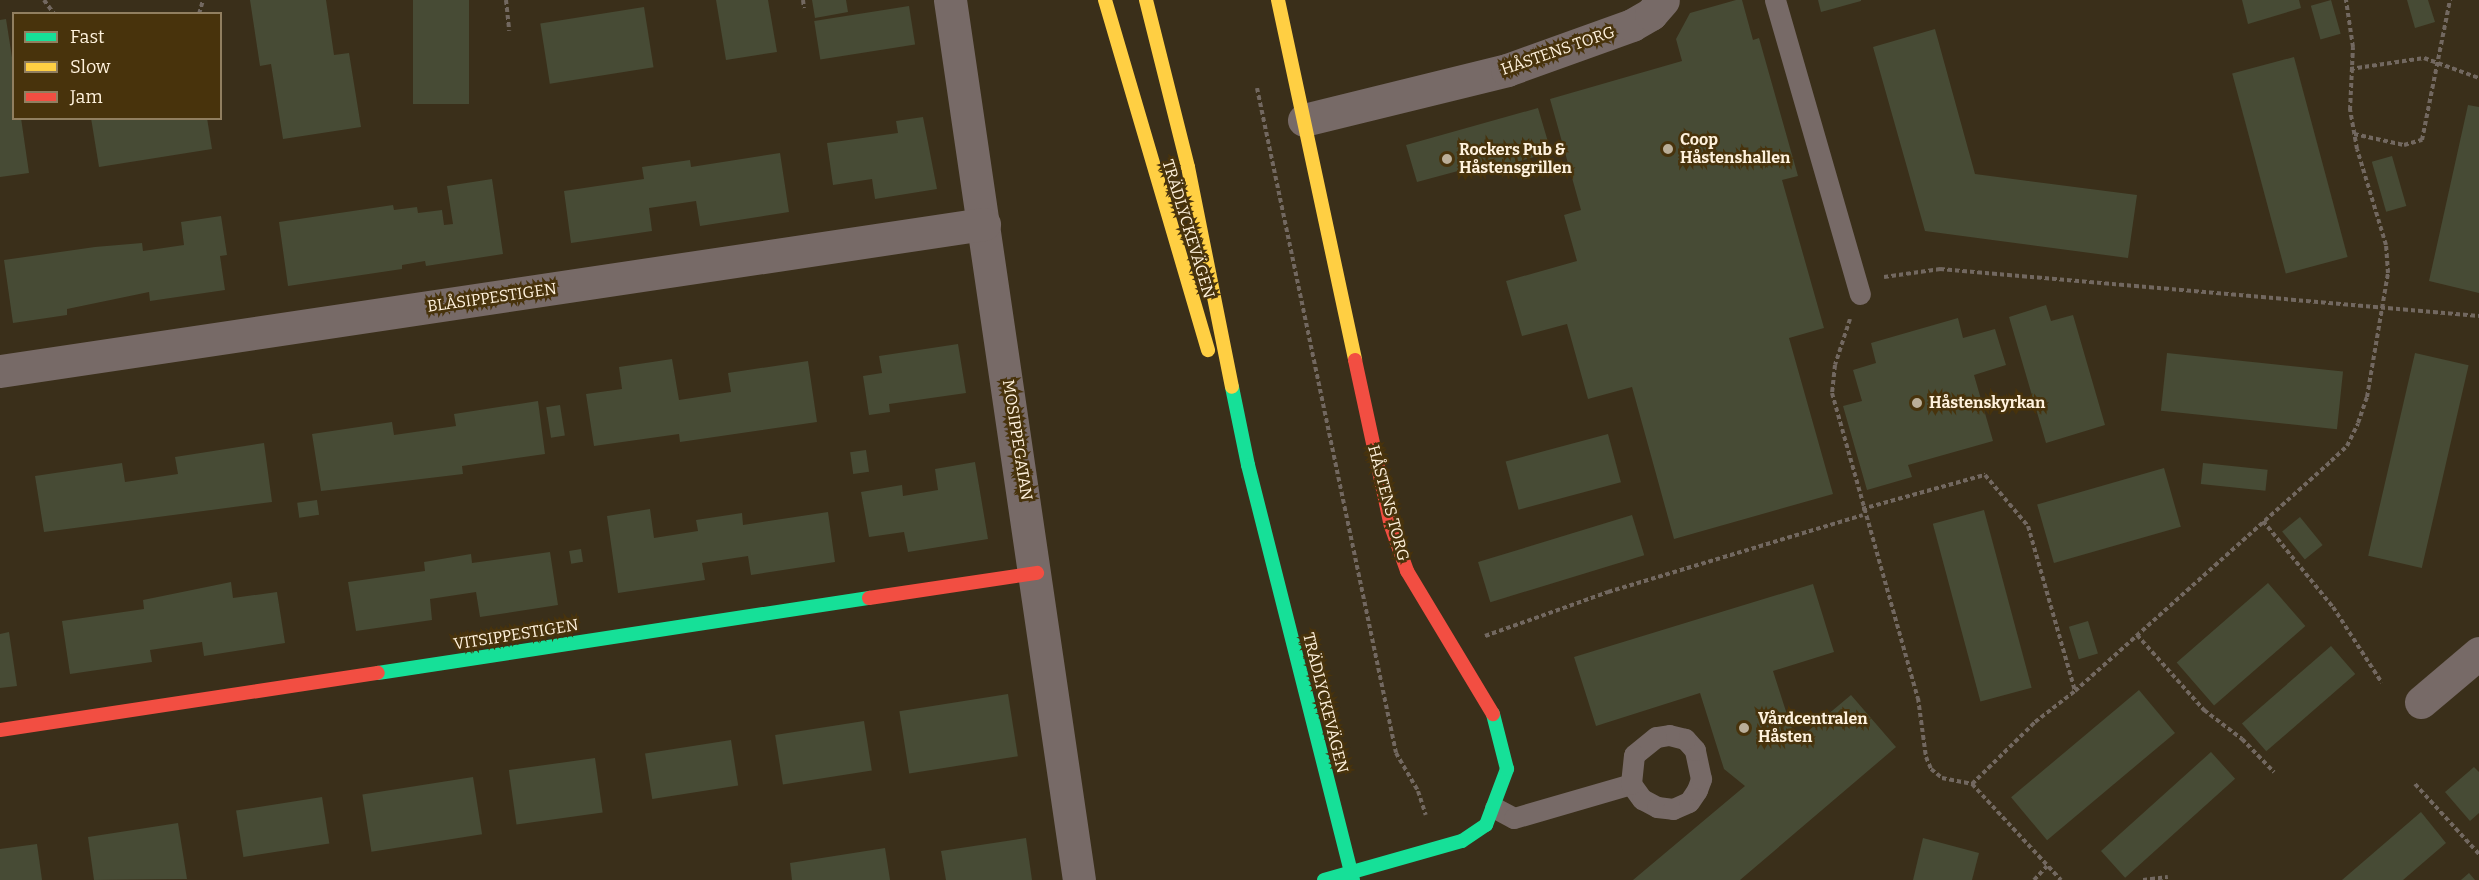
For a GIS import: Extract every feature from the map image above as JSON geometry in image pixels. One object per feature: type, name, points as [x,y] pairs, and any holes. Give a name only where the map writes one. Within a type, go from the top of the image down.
[{"type":"street","name":"MOSIPPEGATAN","points":[[950,0],[1037,573],[1079,880]]},
{"type":"street","name":"TRÄDLYCKEVÄGEN","points":[[1105,0],[1192,300],[1248,465]]},
{"type":"street","name":"TRÄDLYCKEVÄGEN","points":[[1146,0],[1188,167],[1248,465],[1352,876]]},
{"type":"street","name":"HÅSTENS TORG","points":[[1278,0],[1391,526],[1407,571],[1426,607],[1500,730],[1507,769],[1495,808],[1486,825],[1462,841],[1352,876],[1324,880]]},
{"type":"street","name":"HÅSTENS TORG","points":[[1304,120],[1507,70],[1632,25],[1651,14],[1663,0]]},
{"type":"street","name":"BLÅSIPPESTIGEN","points":[[0,371],[984,224]]},
{"type":"street","name":"VITSIPPESTIGEN","points":[[0,730],[1037,573]]},
{"type":"street","points":[[2421,702],[2479,653]]},
{"type":"lane","points":[[1775,0],[1859,289]]},
{"type":"lane","points":[[1495,808],[1514,818],[1631,784]]},
{"type":"path","points":[[506,0],[509,31]]},
{"type":"path","points":[[803,0],[804,8]]},
{"type":"path","points":[[1972,784],[2035,722],[2075,691],[2347,446],[2367,397],[2388,273],[2386,244],[2354,134],[2350,69],[2353,47],[2346,0]]},
{"type":"path","points":[[2354,134],[2404,145],[2422,140],[2451,0]]},
{"type":"path","points":[[2350,69],[2412,57],[2439,63],[2479,78]]},
{"type":"path","points":[[1256,82],[1396,753],[1421,798],[1434,851]]},
{"type":"path","points":[[2061,880],[1972,784],[1942,778],[1931,769],[1926,757],[1918,698],[1863,515],[1832,393],[1835,364],[1859,289],[1912,270],[1940,269],[2479,316]]},
{"type":"path","points":[[1862,509],[1985,475],[2028,526],[2075,691]]},
{"type":"path","points":[[1476,640],[1608,592],[1863,515]]},
{"type":"path","points":[[2264,521],[2333,607],[2382,683]]},
{"type":"path","points":[[2137,635],[2204,710],[2242,739],[2274,772]]},
{"type":"path","points":[[2415,784],[2479,854]]},
{"type":"path","points":[[2034,880],[2047,866]]},
{"type":"path","points":[[2143,880],[2168,877]]},
{"type":"building","points":[[250,0],[326,0],[334,55],[349,53],[361,127],[283,139],[271,64],[260,66]]},
{"type":"building","points":[[413,0],[469,0],[469,104],[413,104]]},
{"type":"building","points":[[716,0],[768,0],[777,52],[726,60]]},
{"type":"building","points":[[812,0],[846,0],[848,12],[815,18]]},
{"type":"building","points":[[1742,0],[1753,40],[1759,38],[1798,176],[1782,180],[1824,328],[1789,338],[1833,494],[1674,539],[1632,387],[1588,399],[1567,324],[1522,336],[1506,281],[1577,261],[1564,215],[1581,210],[1550,99],[1682,61],[1676,39],[1690,13]]},
{"type":"building","points":[[1818,0],[1861,0],[1861,1],[1821,12]]},
{"type":"building","points":[[2242,0],[2299,0],[2301,8],[2248,24]]},
{"type":"building","points":[[2331,0],[2341,34],[2320,39],[2311,6]]},
{"type":"building","points":[[2407,0],[2428,0],[2435,22],[2415,28]]},
{"type":"building","points":[[909,6],[915,45],[820,60],[814,21]]},
{"type":"building","points":[[644,7],[654,67],[550,84],[540,23]]},
{"type":"building","points":[[6,19],[12,57],[12,120],[21,120],[29,173],[0,177],[0,20]]},
{"type":"building","points":[[1935,29],[1975,174],[2137,195],[2128,258],[1925,231],[1873,47]]},
{"type":"building","points":[[2294,57],[2348,257],[2286,274],[2232,74]]},
{"type":"building","points":[[2468,105],[2479,107],[2479,293],[2429,281]]},
{"type":"building","points":[[1538,108],[1551,152],[1486,171],[1484,164],[1417,182],[1406,145]]},
{"type":"building","points":[[923,117],[937,189],[875,199],[872,179],[833,185],[827,143],[898,133],[896,121]]},
{"type":"building","points":[[91,120],[207,120],[212,149],[99,167]]},
{"type":"building","points":[[780,153],[789,212],[700,226],[696,201],[649,208],[652,231],[571,243],[564,191],[644,179],[642,167],[690,160],[691,167]]},
{"type":"building","points":[[2392,156],[2406,206],[2386,212],[2372,162]]},
{"type":"building","points":[[492,179],[503,254],[426,266],[425,261],[402,265],[402,269],[288,286],[279,222],[393,205],[394,210],[417,207],[418,213],[442,210],[444,225],[453,224],[447,186]]},
{"type":"building","points":[[221,216],[227,255],[220,256],[225,290],[150,301],[149,292],[67,309],[67,315],[13,323],[4,260],[142,243],[143,251],[184,245],[181,222]]},
{"type":"building","points":[[2046,305],[2051,321],[2073,315],[2105,425],[2046,443],[2009,317]]},
{"type":"building","name":"Håstenskyrkan","points":[[1958,318],[1963,338],[1995,329],[2006,365],[1974,375],[1993,441],[1908,465],[1912,477],[1867,490],[1843,406],[1862,401],[1853,370],[1876,363],[1871,343]]},
{"type":"building","points":[[958,344],[966,393],[889,404],[890,412],[869,415],[863,376],[882,373],[879,356]]},
{"type":"building","points":[[2167,353],[2343,372],[2337,429],[2161,411]]},
{"type":"building","points":[[2415,353],[2469,365],[2422,568],[2368,556]]},
{"type":"building","points":[[672,359],[679,400],[731,392],[728,373],[808,361],[817,422],[680,442],[679,434],[594,446],[586,394],[622,389],[619,367]]},
{"type":"building","points":[[538,401],[545,454],[462,466],[463,474],[321,491],[312,434],[392,422],[394,435],[456,426],[454,414]]},
{"type":"building","points":[[560,405],[565,436],[551,438],[546,407]]},
{"type":"building","points":[[1608,434],[1621,482],[1519,510],[1506,461]]},
{"type":"building","points":[[264,443],[272,502],[44,532],[35,476],[122,463],[125,482],[178,474],[175,457]]},
{"type":"building","points":[[866,450],[869,472],[853,474],[850,452]]},
{"type":"building","points":[[975,462],[988,539],[908,552],[904,532],[869,537],[861,492],[902,485],[903,496],[938,490],[935,469]]},
{"type":"building","points":[[2203,463],[2268,470],[2265,491],[2201,484]]},
{"type":"building","points":[[2164,468],[2181,527],[2054,563],[2037,504]]},
{"type":"building","points":[[317,500],[319,515],[299,518],[297,503]]},
{"type":"building","points":[[650,509],[654,538],[698,531],[696,520],[742,513],[743,525],[828,512],[835,562],[751,575],[748,556],[702,563],[705,580],[618,593],[607,516]]},
{"type":"building","points":[[1984,510],[2032,688],[1980,701],[1933,524]]},
{"type":"building","points":[[1632,515],[1644,555],[1490,602],[1478,562]]},
{"type":"building","points":[[2300,517],[2323,545],[2305,559],[2282,531]]},
{"type":"building","points":[[581,549],[583,562],[571,564],[569,551]]},
{"type":"building","points":[[550,552],[558,605],[480,617],[476,592],[430,599],[432,620],[356,631],[348,582],[425,571],[424,562],[471,554],[472,563]]},
{"type":"building","points":[[231,582],[233,598],[277,592],[285,643],[204,656],[202,642],[150,650],[152,662],[70,674],[62,621],[144,609],[143,600]]},
{"type":"building","points":[[2268,583],[2305,626],[2214,705],[2177,662]]},
{"type":"building","points":[[1813,584],[1834,652],[1773,671],[1791,727],[1802,736],[1851,695],[1896,747],[1740,880],[1633,880],[1745,786],[1724,769],[1700,693],[1596,726],[1574,657]]},
{"type":"building","points":[[2088,621],[2098,654],[2079,659],[2069,627]]},
{"type":"building","points":[[9,632],[17,686],[0,688],[0,634]]},
{"type":"building","points":[[2331,646],[2355,674],[2266,751],[2242,723]]},
{"type":"building","points":[[2139,690],[2175,733],[2047,840],[2011,797]]},
{"type":"building","points":[[1008,694],[1018,756],[909,773],[899,711]]},
{"type":"building","points":[[864,721],[872,770],[783,784],[775,735]]},
{"type":"building","points":[[731,740],[738,785],[652,799],[645,754]]},
{"type":"building","points":[[2211,752],[2235,779],[2125,878],[2101,851]]},
{"type":"building","points":[[595,758],[603,812],[517,825],[509,770]]},
{"type":"building","points":[[2474,767],[2479,772],[2479,813],[2470,821],[2445,792]]},
{"type":"building","points":[[473,777],[482,834],[371,852],[362,795]]},
{"type":"building","points":[[322,797],[329,843],[243,857],[236,811]]},
{"type":"building","points":[[2421,812],[2446,843],[2403,880],[2342,880]]},
{"type":"building","points":[[178,823],[187,879],[94,880],[88,837]]},
{"type":"building","points":[[1026,838],[1032,880],[946,880],[941,851]]},
{"type":"building","points":[[1923,838],[1979,853],[1972,880],[1913,880]]},
{"type":"building","points":[[37,844],[42,880],[0,880],[0,849]]},
{"type":"building","points":[[885,848],[890,880],[792,880],[790,863]]},
{"type":"building","points":[[2469,873],[2475,880],[2461,880]]},
{"type":"traffic: fast","points":[[1232,387],[1248,465],[1353,880]]},
{"type":"traffic: fast","points":[[378,673],[869,598]]},
{"type":"traffic: fast","points":[[1324,880],[1462,841],[1486,825],[1507,769],[1493,714]]},
{"type":"traffic: slow","points":[[1105,0],[1208,350]]},
{"type":"traffic: slow","points":[[1146,0],[1188,167],[1232,387]]},
{"type":"traffic: slow","points":[[1278,0],[1355,360]]},
{"type":"traffic: jam","points":[[1355,360],[1391,526],[1407,571],[1493,714]]},
{"type":"traffic: jam","points":[[869,598],[1037,573]]},
{"type":"traffic: jam","points":[[0,730],[378,673]]},
{"type":"place","name":"Coop Håstenshallen","points":[[1668,149]]},
{"type":"place","name":"Rockers Pub & Håstensgrillen","points":[[1447,159]]},
{"type":"place","name":"Håstenskyrkan","points":[[1917,403]]},
{"type":"place","name":"Vårdcentralen Håsten","points":[[1744,728]]}]
